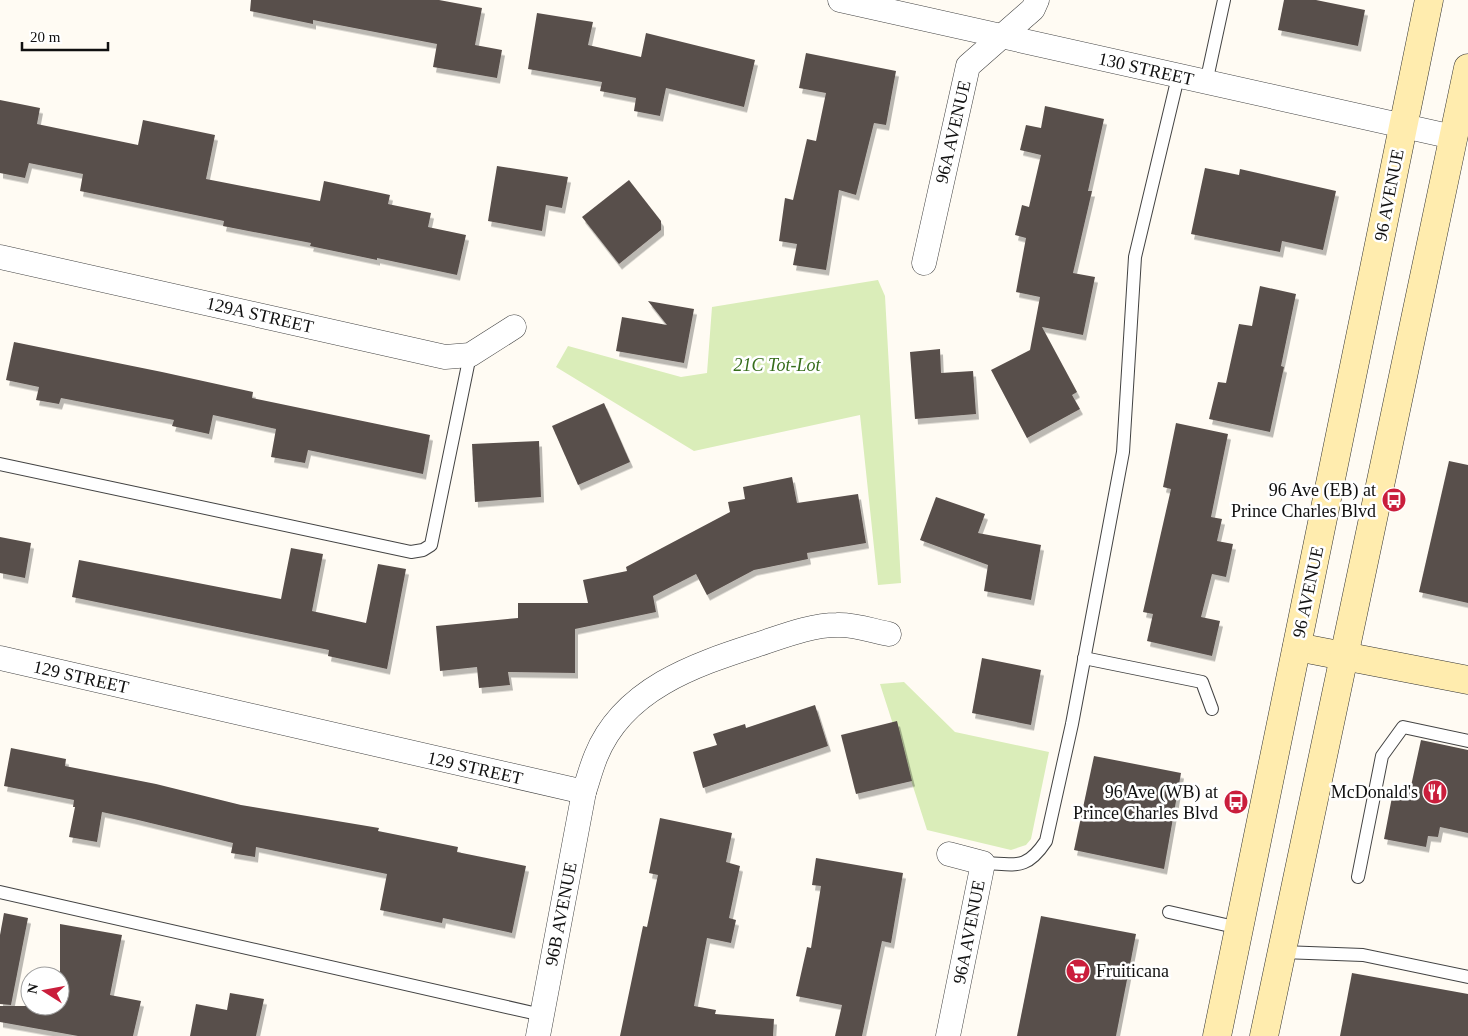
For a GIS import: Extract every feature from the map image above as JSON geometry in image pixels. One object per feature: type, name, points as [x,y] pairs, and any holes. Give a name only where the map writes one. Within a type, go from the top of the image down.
[{"type":"main road","name":"96 AVENUE","points":[[1217,1036],[1429,0]]},
{"type":"main road","points":[[1264,1036],[1468,68]]},
{"type":"main road","points":[[1296,647],[1468,680]]},
{"type":"street","name":"130 STREET","points":[[840,0],[1453,137]]},
{"type":"street","name":"96A AVENUE","points":[[924,263],[968,66],[1035,6],[1037,0]]},
{"type":"street","name":"129A STREET","points":[[0,257],[445,357],[470,355],[514,328]]},
{"type":"street","points":[[584,792],[596,754],[615,725],[637,700],[668,678],[707,661],[803,630],[837,624],[889,634]]},
{"type":"street","name":"129 STREET","points":[[0,658],[584,792]]},
{"type":"street","name":"96B AVENUE","points":[[540,1026],[584,792]]},
{"type":"street","name":"96A AVENUE","points":[[948,1036],[983,863],[949,854]]},
{"type":"lane","points":[[1206,83],[1224,0]]},
{"type":"lane","points":[[983,863],[1022,864],[1036,856],[1046,840],[1084,658],[1123,452],[1135,257],[1178,76]]},
{"type":"lane","points":[[0,464],[411,552],[423,550],[431,545],[470,355]]},
{"type":"lane","points":[[1084,658],[1202,682],[1212,709]]},
{"type":"lane","points":[[1358,877],[1382,756],[1403,727],[1468,741]]},
{"type":"lane","points":[[0,892],[540,1026]]},
{"type":"lane","points":[[1170,912],[1239,928]]},
{"type":"lane","points":[[1282,952],[1363,955],[1468,977]]},
{"type":"green space","name":"21C Tot-Lot","points":[[878,280],[885,296],[901,583],[878,585],[860,415],[694,451],[556,367],[568,346],[681,377],[707,373],[712,307]]},
{"type":"green space","points":[[904,682],[955,732],[1049,752],[1031,839],[1026,845],[1011,850],[927,830],[880,684]]},
{"type":"building","points":[[251,0],[439,0],[482,8],[475,45],[502,50],[497,78],[433,67],[437,44],[313,20],[313,24],[250,11]]},
{"type":"building","points":[[1284,0],[1316,0],[1365,10],[1358,46],[1278,30]]},
{"type":"building","points":[[537,13],[593,22],[588,45],[641,57],[646,33],[755,60],[744,107],[666,88],[660,116],[634,111],[636,98],[600,91],[602,82],[528,69]]},
{"type":"building","points":[[806,53],[896,71],[886,125],[874,123],[856,195],[839,190],[826,270],[793,265],[797,244],[779,241],[785,198],[793,200],[807,139],[816,141],[826,93],[799,88]]},
{"type":"building","points":[[0,100],[40,108],[37,124],[138,145],[143,120],[215,135],[206,179],[320,201],[324,181],[390,195],[388,204],[431,213],[428,227],[466,235],[457,275],[310,246],[311,243],[223,226],[224,221],[80,191],[83,174],[29,163],[25,178],[0,173]]},
{"type":"building","points":[[1045,106],[1104,119],[1088,191],[1092,191],[1073,273],[1095,277],[1083,335],[1042,327],[1077,392],[1072,395],[1080,409],[1027,438],[991,370],[1030,350],[1040,297],[1016,292],[1026,238],[1015,235],[1022,205],[1029,207],[1041,155],[1020,150],[1026,125],[1041,128]]},
{"type":"building","points":[[497,166],[568,177],[562,208],[546,205],[542,231],[488,221]]},
{"type":"building","points":[[1205,168],[1239,175],[1240,169],[1336,191],[1323,250],[1282,241],[1280,252],[1191,234]]},
{"type":"building","points":[[629,180],[661,221],[661,230],[619,264],[582,217]]},
{"type":"building","points":[[1260,286],[1296,294],[1281,366],[1284,367],[1270,432],[1209,419],[1218,382],[1226,383],[1239,324],[1252,326]]},
{"type":"building","points":[[648,301],[694,309],[684,363],[616,351],[622,317],[667,325]]},
{"type":"building","points":[[14,342],[253,392],[252,398],[430,435],[423,474],[308,450],[305,463],[271,457],[276,429],[213,415],[209,434],[172,426],[174,420],[61,398],[59,404],[36,400],[39,387],[6,380]]},
{"type":"building","points":[[940,349],[941,373],[973,371],[976,414],[915,419],[910,352]]},
{"type":"building","points":[[604,403],[630,462],[578,485],[552,426]]},
{"type":"building","points":[[1176,423],[1228,434],[1211,517],[1222,519],[1217,541],[1233,544],[1226,577],[1212,574],[1201,617],[1220,621],[1212,656],[1147,641],[1153,614],[1143,612],[1171,489],[1163,487]]},
{"type":"building","points":[[539,441],[541,497],[475,502],[472,444]]},
{"type":"building","points":[[1449,461],[1468,465],[1468,603],[1419,592]]},
{"type":"building","points":[[792,477],[797,503],[858,494],[866,543],[807,553],[808,559],[754,570],[707,595],[696,574],[653,596],[656,612],[575,629],[575,673],[508,672],[510,685],[479,688],[477,667],[440,671],[436,626],[518,618],[518,603],[588,603],[583,580],[627,571],[626,567],[730,512],[728,502],[745,499],[743,487]]},
{"type":"building","points":[[936,497],[985,514],[978,533],[1041,545],[1031,600],[984,591],[988,565],[920,540]]},
{"type":"building","points":[[0,537],[31,543],[25,578],[0,573]]},
{"type":"building","points":[[291,548],[323,554],[312,611],[366,623],[378,564],[406,569],[387,669],[328,656],[329,650],[72,597],[79,560],[281,599]]},
{"type":"building","points":[[982,658],[1041,670],[1031,725],[972,713]]},
{"type":"building","points":[[815,705],[828,746],[703,788],[693,752],[717,745],[713,734],[745,724],[746,728]]},
{"type":"building","points":[[897,721],[912,781],[856,794],[841,735]]},
{"type":"building","name":"McDonald's","points":[[1421,740],[1468,750],[1468,833],[1440,827],[1438,837],[1428,836],[1426,847],[1384,839],[1392,797],[1400,799],[1404,784],[1411,786]]},
{"type":"building","points":[[11,748],[66,759],[65,766],[156,784],[241,805],[379,828],[378,831],[458,847],[457,852],[526,866],[512,933],[443,918],[442,923],[380,910],[387,874],[256,847],[255,857],[231,853],[233,843],[102,812],[97,842],[69,837],[75,807],[73,807],[74,800],[4,786]]},
{"type":"building","points":[[1094,756],[1181,773],[1164,869],[1074,850]]},
{"type":"building","points":[[660,818],[732,833],[726,862],[740,866],[729,918],[736,920],[731,943],[707,938],[694,1006],[716,1010],[715,1014],[774,1019],[773,1036],[620,1036],[643,926],[647,927],[658,875],[649,873]]},
{"type":"building","points":[[816,858],[903,873],[891,943],[882,941],[862,1036],[835,1036],[842,1005],[796,996],[807,947],[811,948],[821,886],[812,885]]},
{"type":"building","points":[[4,913],[28,918],[11,1005],[0,1004],[0,935]]},
{"type":"building","points":[[1041,916],[1136,934],[1116,1036],[1017,1036]]},
{"type":"building","points":[[60,924],[122,935],[110,995],[141,1001],[133,1036],[78,1036],[0,1022],[0,1006],[20,1006],[20,1016],[70,1016],[70,966],[60,966]]},
{"type":"building","points":[[1352,973],[1468,994],[1468,1036],[1340,1036]]},
{"type":"building","points":[[230,993],[264,999],[256,1036],[190,1036],[196,1004],[227,1010]]},
{"type":"place","name":"96 Ave (EB) at Prince Charles Blvd","points":[[1394,500]]},
{"type":"place","name":"McDonald's","points":[[1435,792]]},
{"type":"place","name":"96 Ave (WB) at Prince Charles Blvd","points":[[1236,802]]},
{"type":"place","name":"Fruiticana","points":[[1078,971]]}]
